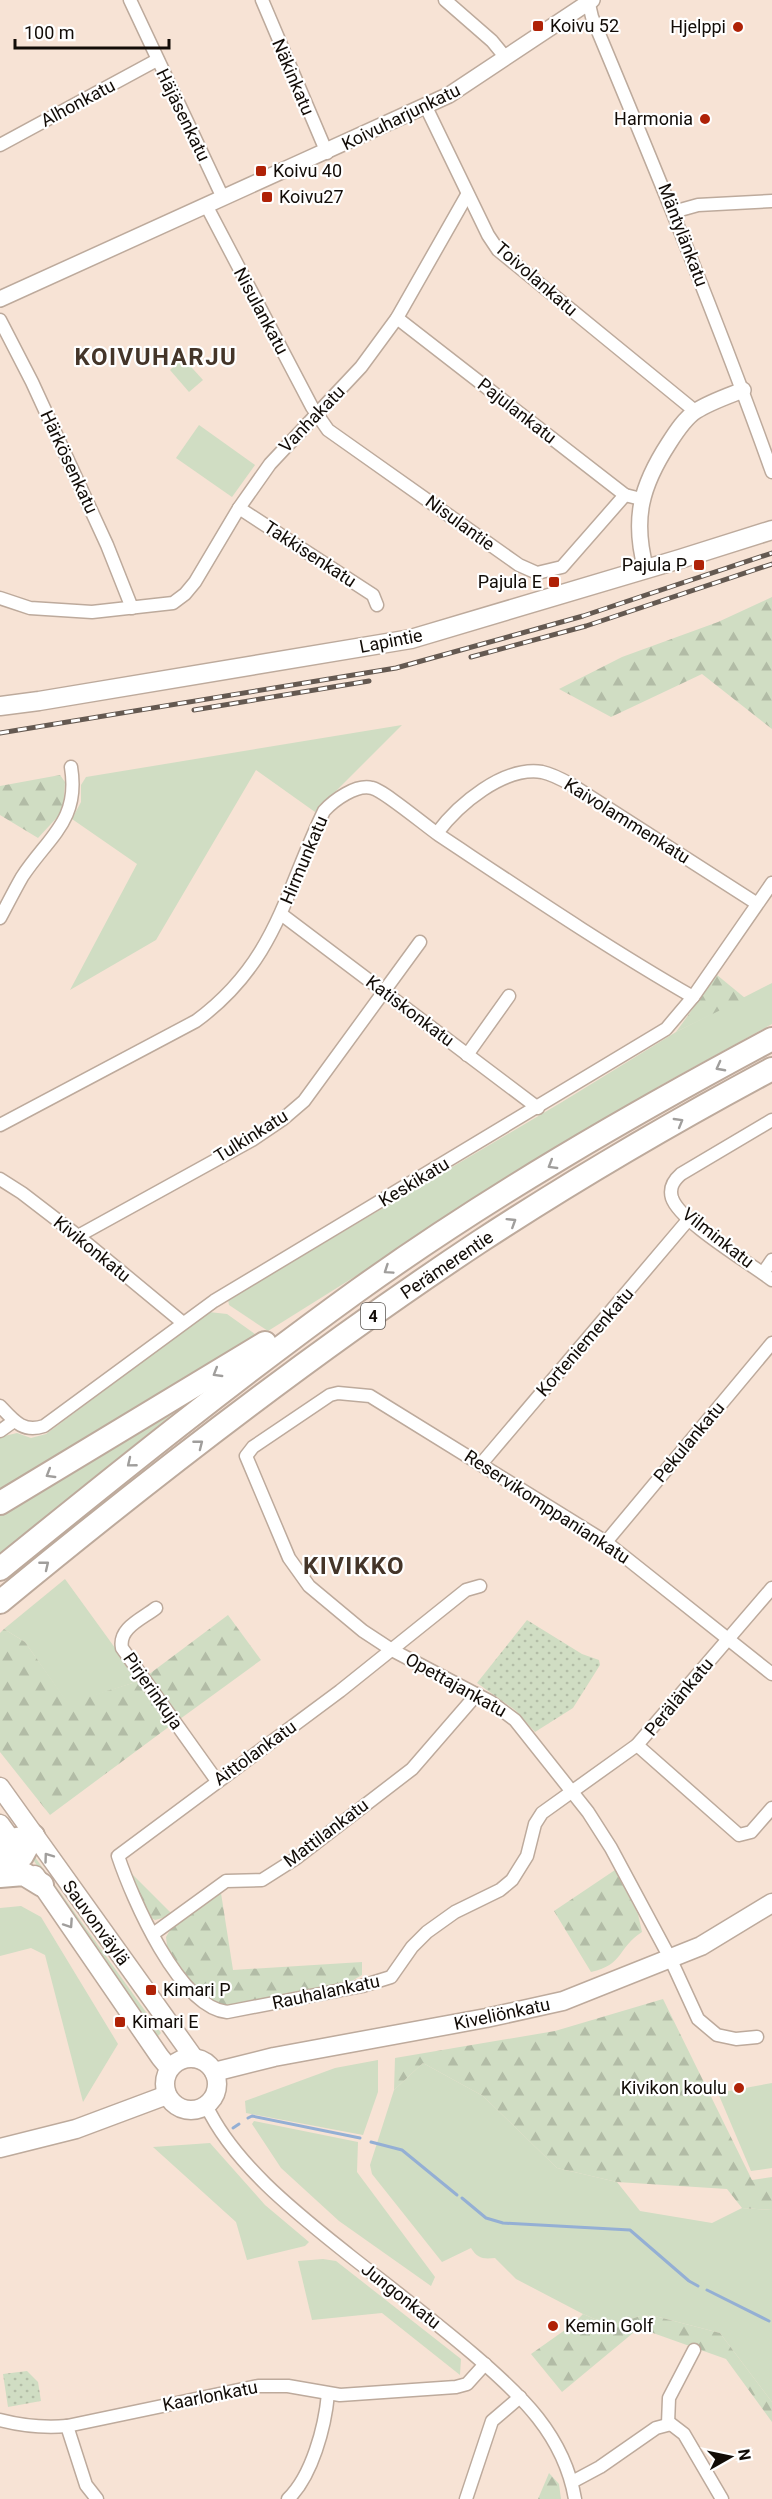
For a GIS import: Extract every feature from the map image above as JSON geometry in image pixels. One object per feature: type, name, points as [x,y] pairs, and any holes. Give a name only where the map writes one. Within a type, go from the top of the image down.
[{"type":"highway","name":"Perämerentie","points":[[0,1569],[174,1428],[358,1291],[429,1243],[588,1143],[772,1039]]},
{"type":"highway","name":"Perämerentie","points":[[0,1602],[243,1410],[479,1242],[590,1174],[772,1069]]},
{"type":"highway","points":[[0,1503],[248,1354],[324,1304],[358,1291]]},
{"type":"highway","points":[[0,1870],[8,1842],[33,1836]]},
{"type":"highway","points":[[0,1876],[24,1874],[42,1885]]},
{"type":"main road","name":"Lapintie","points":[[0,706],[411,639],[646,570],[772,530]]},
{"type":"main road","name":"Sauvonväylä","points":[[0,1787],[194,2058]]},
{"type":"main road","name":"Sauvonväylä","points":[[8,1842],[42,1885],[153,2048],[170,2068]]},
{"type":"main road","name":"Kiveliönkatu","points":[[214,2072],[316,2048],[538,2008],[594,1990],[701,1946],[772,1903]]},
{"type":"main road","points":[[194,2058],[208,2064],[214,2072],[217,2087],[207,2105],[184,2110],[171,2102],[164,2081],[170,2068],[176,2062],[194,2058]]},
{"type":"main road","points":[[0,2148],[76,2129],[167,2095]]},
{"type":"street","name":"Häjäsenkatu","points":[[130,0],[223,198]]},
{"type":"street","name":"Näkinkatu","points":[[262,0],[327,153]]},
{"type":"street","points":[[445,0],[492,40],[506,58]]},
{"type":"street","name":"Koivuharjunkatu","points":[[0,299],[426,107],[458,90],[590,1]]},
{"type":"street","name":"Mäntylänkatu","points":[[590,1],[743,390],[772,472]]},
{"type":"street","name":"Alhonkatu","points":[[0,145],[157,60]]},
{"type":"street","name":"Toivolankatu","points":[[426,107],[488,235],[504,255],[695,411]]},
{"type":"street","name":"Vanhakatu","points":[[0,598],[18,605],[44,610],[92,612],[172,603],[185,594],[195,582],[239,508],[275,459],[318,416],[361,367],[397,318],[467,195]]},
{"type":"street","points":[[673,212],[698,205],[772,201]]},
{"type":"street","name":"Nisulankatu","points":[[206,205],[318,416]]},
{"type":"street","name":"Pajulankatu","points":[[397,318],[625,495],[641,500]]},
{"type":"street","name":"Härkösenkatu","points":[[0,320],[32,382],[107,545],[132,608]]},
{"type":"street","points":[[646,570],[639,535],[641,500],[656,463],[676,433],[695,411],[743,390]]},
{"type":"street","name":"Nisulantie","points":[[318,416],[328,430],[519,565],[537,573],[562,567],[625,495]]},
{"type":"street","name":"Takkisenkatu","points":[[239,508],[373,595],[377,604]]},
{"type":"street","points":[[0,918],[23,877],[66,818],[73,798],[71,767]]},
{"type":"street","name":"Kaivolammenkatu","points":[[437,833],[461,806],[494,783],[530,772],[547,773],[572,785],[756,903]]},
{"type":"street","name":"Hirmunkatu","points":[[0,1125],[175,1032],[210,1010],[242,979],[264,948],[281,915],[324,811],[344,796],[359,789],[373,788],[543,903],[693,997]]},
{"type":"street","name":"Keskikatu","points":[[14,1421],[27,1429],[48,1424],[182,1323],[221,1297],[666,1029],[693,997],[772,883]]},
{"type":"street","name":"Katiskonkatu","points":[[281,915],[538,1108]]},
{"type":"street","name":"Tulkinkatu","points":[[78,1236],[252,1140],[304,1101],[420,942]]},
{"type":"street","points":[[467,1054],[509,996]]},
{"type":"street","name":"Vilminkatu","points":[[767,1276],[688,1220],[673,1200],[671,1191],[673,1183],[681,1174],[772,1120]]},
{"type":"street","name":"Kivikonkatu","points":[[0,1179],[78,1236],[182,1323]]},
{"type":"street","name":"Korteniemenkatu","points":[[482,1464],[688,1220]]},
{"type":"street","points":[[767,1276],[772,1260]]},
{"type":"street","name":"Pekulankatu","points":[[606,1542],[772,1343]]},
{"type":"street","name":"Reservikomppaniankatu","points":[[246,1461],[246,1456],[253,1447],[330,1395],[338,1393],[370,1396],[606,1542],[772,1674]]},
{"type":"street","points":[[0,1406],[14,1421],[0,1431]]},
{"type":"street","name":"Opettajankatu","points":[[246,1461],[289,1558],[299,1574],[327,1603],[363,1631],[392,1650],[477,1694],[515,1720],[588,1812],[611,1848],[670,1958],[689,2002],[707,2028],[726,2038],[757,2037]]},
{"type":"street","name":"Aittolankatu","points":[[118,1856],[340,1691],[466,1590],[480,1586]]},
{"type":"street","name":"Perälänkatu","points":[[572,1792],[638,1745],[772,1588]]},
{"type":"street","name":"Pirjerinkuja","points":[[156,1608],[123,1634],[122,1648],[217,1781]]},
{"type":"street","name":"Mattilankatu","points":[[153,1934],[226,1881],[262,1880],[294,1860],[412,1769],[477,1694]]},
{"type":"street","points":[[638,1745],[739,1835],[751,1832],[772,1808]]},
{"type":"street","name":"Rauhalankatu","points":[[118,1856],[134,1902],[167,1959],[193,1994],[216,2011],[238,2010],[362,1986],[389,1978],[412,1947],[427,1932],[455,1912],[508,1885],[527,1856],[538,1818],[549,1807],[572,1792]]},
{"type":"street","name":"Jungonkatu","points":[[207,2105],[224,2136],[283,2200],[310,2225],[443,2328],[520,2397],[551,2435],[563,2456],[572,2481],[575,2499]]},
{"type":"street","points":[[668,2424],[669,2398],[694,2350]]},
{"type":"street","name":"Kaarlonkatu","points":[[0,2420],[47,2428],[67,2426],[243,2387],[272,2385],[328,2394],[456,2387],[467,2384],[485,2364]]},
{"type":"street","points":[[288,2499],[297,2490],[310,2465],[324,2419],[328,2394]]},
{"type":"street","points":[[466,2499],[492,2421],[520,2397]]},
{"type":"street","points":[[572,2481],[606,2463],[656,2428],[668,2424],[677,2426],[684,2434],[722,2499]]},
{"type":"street","points":[[67,2426],[86,2485],[97,2499]]},
{"type":"green space","points":[[183,358],[203,380],[189,392],[170,370]]},
{"type":"green space","points":[[199,425],[255,465],[232,497],[176,458]]},
{"type":"green space","points":[[772,597],[772,729],[702,674],[611,717],[559,689],[622,657],[718,622]]},
{"type":"green space","points":[[402,725],[315,812],[256,770],[156,940],[70,990],[137,864],[72,819],[81,802],[81,785],[86,777]]},
{"type":"green space","points":[[60,775],[65,782],[63,811],[38,838],[0,815],[0,786]]},
{"type":"green space","points":[[717,975],[745,998],[676,1032]]},
{"type":"green space","points":[[772,983],[772,1024],[661,1085],[268,1331],[229,1305],[228,1300],[676,1032]]},
{"type":"green space","points":[[209,1312],[227,1314],[259,1337],[0,1492],[0,1437],[17,1433],[31,1438],[46,1434]]},
{"type":"green space","points":[[190,1400],[0,1553],[0,1511]]},
{"type":"green space","points":[[65,1579],[139,1681],[68,1704],[25,1642],[4,1629]]},
{"type":"green space","points":[[228,1615],[261,1660],[180,1719],[148,1675]]},
{"type":"green space","points":[[527,1620],[582,1654],[599,1660],[600,1665],[573,1708],[535,1732],[515,1710],[477,1683]]},
{"type":"green space","points":[[4,1629],[25,1642],[68,1703],[139,1681],[170,1726],[50,1815],[0,1752],[0,1633]]},
{"type":"green space","points":[[32,1853],[161,2033],[157,2037],[121,1991],[30,1855]]},
{"type":"green space","points":[[615,1870],[638,1914],[642,1932],[610,1965],[591,1972],[554,1911]]},
{"type":"green space","points":[[131,1873],[173,1915],[155,1920],[148,1916]]},
{"type":"green space","points":[[221,1893],[233,1970],[362,1962],[362,1975],[350,1982],[228,2007],[203,1997],[173,1957],[167,1946],[166,1937],[170,1930],[180,1922]]},
{"type":"green space","points":[[21,1906],[41,1917],[118,2044],[83,2102],[45,1955],[31,1948],[0,1956],[0,1908]]},
{"type":"green space","points":[[663,1999],[752,2180],[772,2177],[772,2210],[742,2208],[727,2189],[617,2182],[557,2168],[483,2096],[423,2063],[394,2090],[395,2058],[555,2031]]},
{"type":"green space","points":[[378,2060],[378,2092],[363,2135],[246,2113],[245,2101],[335,2068]]},
{"type":"green space","name":"Kemin Golf","points":[[423,2063],[483,2096],[557,2168],[617,2182],[640,2211],[712,2223],[742,2208],[772,2210],[772,2402],[720,2333],[651,2315],[640,2316],[611,2326],[516,2279],[495,2258],[481,2257],[471,2248],[442,2262],[372,2174],[370,2165],[394,2090]]},
{"type":"green space","points":[[772,2083],[772,2168],[751,2171],[718,2093]]},
{"type":"green space","points":[[254,2121],[358,2142],[357,2172],[435,2277],[431,2286],[339,2221],[281,2168],[252,2124]]},
{"type":"green space","points":[[210,2143],[265,2205],[309,2242],[305,2246],[247,2260],[236,2222],[153,2147]]},
{"type":"green space","points":[[323,2259],[336,2261],[461,2359],[460,2375],[382,2313],[312,2320],[298,2261]]},
{"type":"green space","points":[[583,2314],[611,2326],[640,2316],[651,2315],[720,2333],[772,2402],[772,2422],[726,2359],[639,2328],[562,2392],[531,2354],[572,2325]]},
{"type":"green space","points":[[27,2371],[38,2382],[41,2401],[8,2407],[3,2374]]},
{"type":"green space","points":[[549,2473],[559,2484],[561,2499],[538,2499]]},
{"type":"waterway","points":[[248,2118],[252,2116],[360,2138]]},
{"type":"waterway","points":[[233,2128],[239,2124]]},
{"type":"waterway","points":[[371,2142],[402,2150],[457,2195]]},
{"type":"waterway","points":[[462,2198],[486,2218],[503,2223],[630,2230],[689,2281],[698,2286]]},
{"type":"waterway","points":[[707,2290],[769,2321]]},
{"type":"railway","points":[[0,733],[396,668],[583,616],[772,553]]},
{"type":"railway","points":[[471,657],[586,626],[772,564]]},
{"type":"railway","points":[[194,710],[369,681]]},
{"type":"place","name":"Koivu 52","points":[[538,26]]},
{"type":"place","name":"Hjelppi","points":[[738,27]]},
{"type":"place","name":"Harmonia","points":[[705,119]]},
{"type":"place","name":"Koivu 40","points":[[261,171]]},
{"type":"place","name":"Koivu27","points":[[267,197]]},
{"type":"place","name":"Pajula P","points":[[699,565]]},
{"type":"place","name":"Pajula E","points":[[554,582]]},
{"type":"place","name":"Kimari P","points":[[151,1990]]},
{"type":"place","name":"Kimari E","points":[[120,2022]]},
{"type":"place","name":"Kivikon koulu","points":[[739,2088]]},
{"type":"place","name":"Kemin Golf","points":[[553,2326]]},
{"type":"district","name":"KOIVUHARJU","points":[[156,357]]},
{"type":"district","name":"KIVIKKO","points":[[354,1566]]}]
